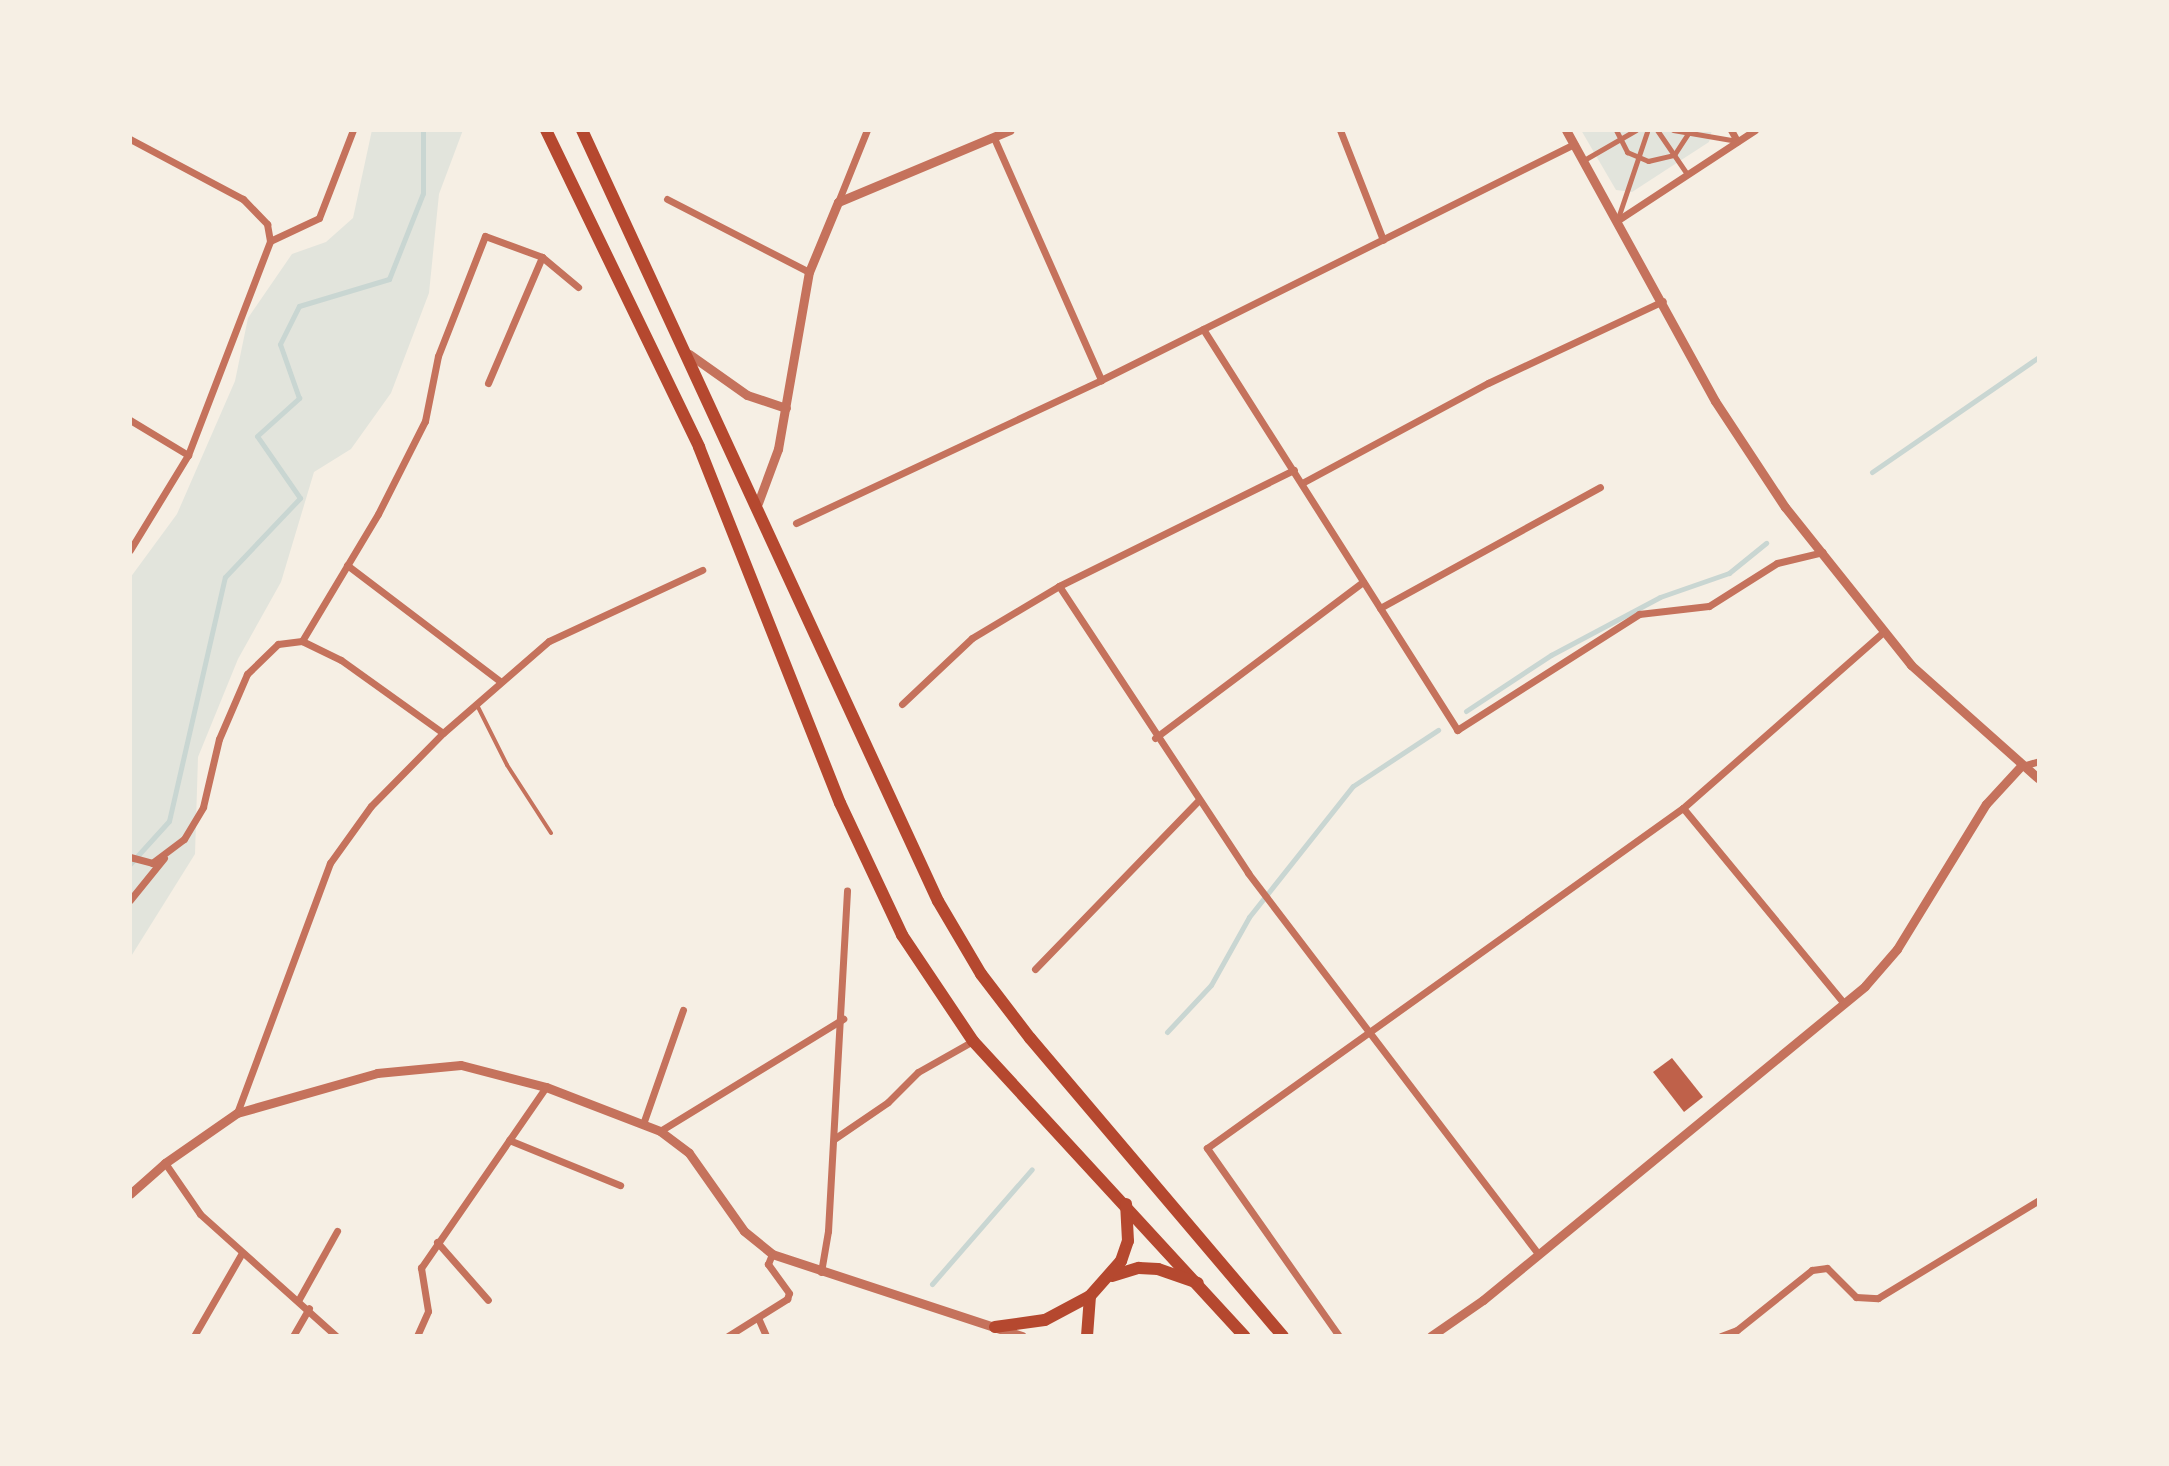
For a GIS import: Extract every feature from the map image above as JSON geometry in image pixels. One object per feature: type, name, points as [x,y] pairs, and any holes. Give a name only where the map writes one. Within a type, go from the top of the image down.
[{"type":"highway","points":[[546,130],[705,461],[867,866],[925,973],[973,1041],[1125,1201],[1244,1336]]},
{"type":"highway","points":[[582,130],[758,503],[938,901],[981,974],[1283,1336]]},
{"type":"highway","points":[[995,1327],[1045,1320],[1090,1296],[1109,1277],[1128,1241],[1125,1201]]},
{"type":"highway","points":[[1109,1277],[1139,1268],[1199,1283]]},
{"type":"highway","points":[[1087,1336],[1090,1296]]},
{"type":"street","points":[[270,241],[319,218],[353,130]]},
{"type":"street","points":[[758,503],[772,474],[809,272],[867,130]]},
{"type":"street","points":[[838,202],[1010,130]]},
{"type":"street","points":[[1340,130],[1383,240]]},
{"type":"street","points":[[1566,130],[1663,301],[1715,401],[1785,507],[1883,632],[1944,699],[2039,779]]},
{"type":"street","points":[[1616,130],[1619,140],[1640,159],[1657,161],[1674,155],[1690,132]]},
{"type":"street","points":[[1583,161],[1636,130]]},
{"type":"street","points":[[1618,220],[1640,159],[1646,131],[1657,130],[1687,174]]},
{"type":"street","points":[[1673,130],[1737,141]]},
{"type":"street","points":[[1731,130],[1737,141]]},
{"type":"street","points":[[1618,220],[1755,130]]},
{"type":"street","points":[[994,138],[1101,380]]},
{"type":"street","points":[[130,139],[243,199],[267,224],[270,241],[188,455],[130,550]]},
{"type":"street","points":[[796,523],[1101,380],[1574,144]]},
{"type":"street","points":[[667,199],[809,272]]},
{"type":"street","points":[[302,641],[425,421],[438,356],[485,236],[542,257],[578,287]]},
{"type":"street","points":[[488,383],[542,257]]},
{"type":"street","points":[[1302,483],[1488,383],[1663,301]]},
{"type":"street","points":[[1203,329],[1457,730],[1639,614],[1709,606],[1777,563],[1823,552]]},
{"type":"street","points":[[689,354],[747,395],[786,408]]},
{"type":"street","points":[[130,420],[188,455]]},
{"type":"street","points":[[902,704],[972,638],[1059,586],[1294,470]]},
{"type":"street","points":[[1380,608],[1600,487]]},
{"type":"street","points":[[347,565],[501,682]]},
{"type":"street","points":[[237,1113],[330,863],[371,806],[443,733],[549,641],[702,570]]},
{"type":"street","points":[[1155,738],[1363,582]]},
{"type":"street","points":[[1059,586],[1155,738],[1248,873],[1537,1252]]},
{"type":"street","points":[[1339,1336],[1207,1148],[1683,808],[1883,632]]},
{"type":"street","points":[[130,900],[203,807],[219,739],[247,674],[269,649],[302,641],[341,660],[443,733]]},
{"type":"street","points":[[1431,1336],[1844,1003],[1897,949],[1976,818],[2021,766],[2039,761]]},
{"type":"street","points":[[1035,969],[1198,801]]},
{"type":"street","points":[[1683,808],[1844,1003]]},
{"type":"street","points":[[130,857],[152,863],[166,856]]},
{"type":"street","points":[[820,1274],[843,1019],[847,891]]},
{"type":"street","points":[[643,1124],[683,1010]]},
{"type":"street","points":[[660,1131],[843,1019]]},
{"type":"street","points":[[834,1139],[888,1102],[918,1072],[973,1041]]},
{"type":"street","points":[[130,1194],[165,1163],[237,1113],[365,1076],[437,1065],[461,1065],[546,1087],[660,1131],[689,1153],[744,1231],[772,1254],[820,1274],[1022,1336]]},
{"type":"street","points":[[417,1336],[428,1311],[420,1274],[437,1242],[546,1087]]},
{"type":"street","points":[[509,1140],[620,1185]]},
{"type":"street","points":[[165,1163],[200,1214],[299,1299],[336,1336]]},
{"type":"street","points":[[1721,1336],[1737,1330],[1812,1270],[1827,1268],[1856,1297],[1878,1298],[2039,1200]]},
{"type":"street","points":[[299,1299],[337,1231]]},
{"type":"street","points":[[437,1242],[488,1300]]},
{"type":"street","points":[[194,1336],[242,1253]]},
{"type":"street","points":[[728,1336],[759,1320],[789,1293],[770,1269],[772,1254]]},
{"type":"street","points":[[293,1336],[309,1308]]},
{"type":"street","points":[[759,1320],[766,1336]]},
{"type":"lane","points":[[476,703],[507,765],[551,833]]},
{"type":"shaded area","points":[[372,130],[463,130],[439,194],[429,293],[391,393],[351,449],[314,472],[281,582],[238,659],[198,757],[195,854],[130,958],[130,578],[177,514],[235,381],[248,318],[292,254],[326,242],[353,218]]},
{"type":"shaded area","points":[[1581,130],[1712,130],[1709,142],[1632,192],[1616,190]]},
{"type":"building","points":[[1672,1058],[1703,1097],[1684,1112],[1653,1072]]},
{"type":"waterway","points":[[130,864],[169,821],[225,577],[300,498],[257,436],[299,398],[280,344],[299,306],[389,279],[423,193],[423,130]]},
{"type":"waterway","points":[[1872,472],[2039,357]]},
{"type":"waterway","points":[[1466,711],[1551,655],[1660,597],[1729,573],[1766,543]]},
{"type":"waterway","points":[[1167,1032],[1211,985],[1249,917],[1353,786],[1438,730]]},
{"type":"waterway","points":[[932,1284],[1032,1169]]}]
